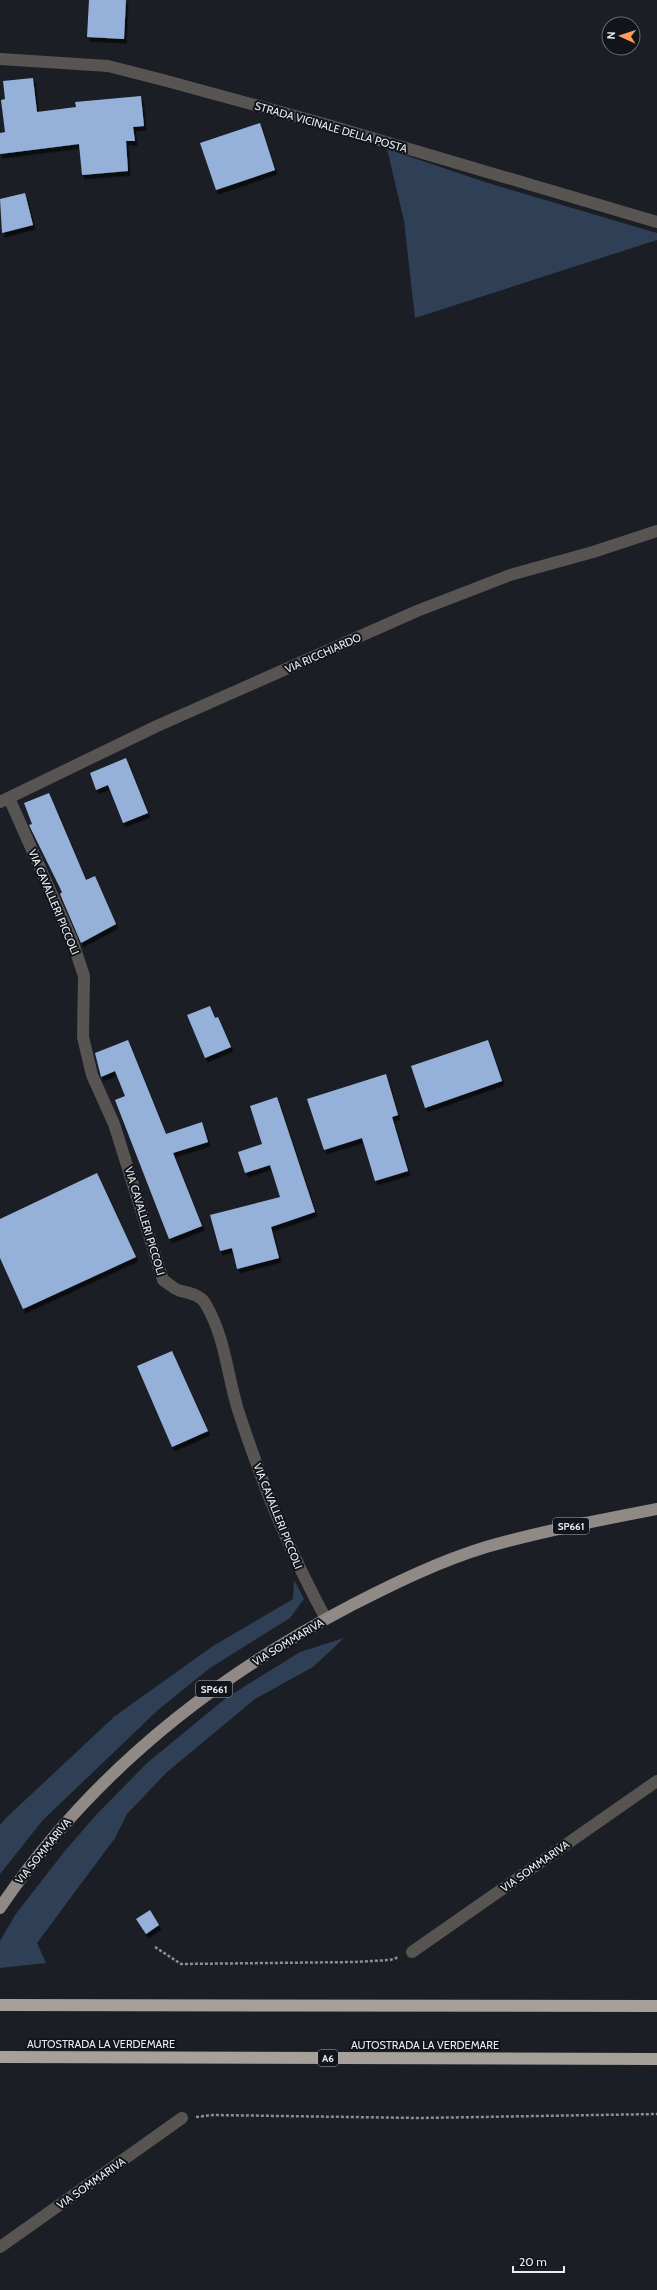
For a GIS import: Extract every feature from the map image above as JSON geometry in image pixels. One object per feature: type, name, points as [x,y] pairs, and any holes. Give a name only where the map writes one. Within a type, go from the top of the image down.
[{"type":"highway","points":[[0,2005],[657,2006]]},
{"type":"highway","name":"AUTOSTRADA LA VERDEMARE","points":[[0,2057],[657,2059]]},
{"type":"main road","name":"VIA SOMMARIVA","points":[[0,1908],[16,1884],[71,1816],[112,1774],[165,1726],[210,1691],[256,1661],[326,1619],[406,1578],[485,1548],[571,1526],[657,1509]]},
{"type":"street","name":"STRADA VICINALE DELLA POSTA","points":[[0,59],[108,66],[328,125],[657,222]]},
{"type":"street","name":"VIA RICCHIARDO","points":[[4,800],[157,726],[417,611],[510,575],[593,552],[657,531]]},
{"type":"street","name":"VIA CAVALLERI PICCOLI","points":[[4,800],[72,940],[84,976],[83,1037],[92,1075],[114,1124],[163,1280],[177,1290],[192,1294],[204,1301],[221,1337],[237,1408],[257,1466],[304,1579],[326,1619]]},
{"type":"street","name":"VIA SOMMARIVA","points":[[412,1952],[657,1781]]},
{"type":"street","name":"VIA SOMMARIVA","points":[[0,2247],[182,2118]]},
{"type":"path","points":[[155,1947],[181,1964],[354,1962],[390,1960],[412,1952]]},
{"type":"path","points":[[182,2118],[213,2115],[419,2118],[657,2114]]},
{"type":"shaded area","points":[[387,149],[488,183],[657,233],[657,240],[415,318],[404,221]]},
{"type":"shaded area","points":[[294,1580],[304,1599],[290,1618],[210,1668],[158,1710],[43,1820],[0,1874],[0,1825],[7,1817],[115,1716],[213,1646],[293,1599]]},
{"type":"shaded area","points":[[344,1638],[313,1667],[255,1699],[167,1772],[127,1814],[115,1838],[37,1943],[46,1963],[0,1968],[0,1941],[15,1915],[64,1852],[96,1815],[147,1763],[226,1698],[300,1652]]},
{"type":"building","points":[[89,0],[126,0],[124,39],[87,37]]},
{"type":"building","points":[[33,78],[37,112],[76,107],[75,102],[141,96],[144,126],[133,127],[135,141],[126,141],[128,171],[82,175],[79,144],[0,154],[0,133],[5,132],[1,100],[5,99],[3,81]]},
{"type":"building","points":[[260,123],[275,170],[216,190],[200,143]]},
{"type":"building","points":[[25,193],[33,225],[2,233],[0,199]]},
{"type":"building","points":[[126,758],[148,813],[123,823],[108,785],[96,790],[90,773]]},
{"type":"building","points":[[49,793],[86,880],[95,876],[116,924],[81,943],[60,894],[62,892],[29,825],[32,824],[24,803]]},
{"type":"building","points":[[210,1006],[215,1018],[218,1017],[231,1047],[205,1058],[187,1015]]},
{"type":"building","points":[[128,1040],[166,1134],[202,1122],[208,1142],[173,1153],[202,1226],[169,1239],[115,1100],[125,1096],[115,1071],[101,1077],[95,1053]]},
{"type":"building","points":[[488,1040],[502,1081],[425,1108],[411,1066]]},
{"type":"building","points":[[386,1074],[398,1115],[392,1117],[408,1171],[375,1181],[362,1138],[324,1150],[307,1099]]},
{"type":"building","points":[[277,1097],[315,1212],[271,1227],[279,1258],[237,1269],[232,1248],[220,1251],[210,1215],[280,1197],[270,1165],[245,1173],[238,1152],[262,1144],[250,1106]]},
{"type":"building","points":[[97,1173],[136,1257],[23,1309],[0,1258],[0,1219]]},
{"type":"building","points":[[172,1351],[208,1431],[172,1447],[137,1366]]},
{"type":"building","points":[[150,1910],[159,1925],[146,1934],[136,1919]]}]
